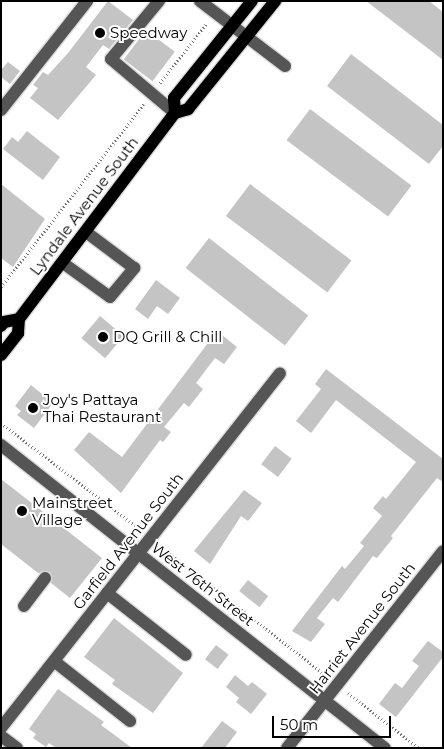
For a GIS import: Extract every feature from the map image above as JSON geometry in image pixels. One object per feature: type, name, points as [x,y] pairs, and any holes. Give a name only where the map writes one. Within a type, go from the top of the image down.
[{"type":"main road","name":"Lyndale Avenue South","points":[[175,113],[174,98],[252,1]]},
{"type":"main road","name":"Lyndale Avenue South","points":[[1,355],[18,333],[19,319],[175,113],[188,109],[248,37],[275,1]]},
{"type":"main road","points":[[2,323],[19,319]]},
{"type":"street","points":[[1,110],[87,1]]},
{"type":"street","points":[[159,1],[111,59],[175,113]]},
{"type":"street","points":[[200,1],[284,66]]},
{"type":"street","points":[[63,263],[110,297],[134,268],[86,232]]},
{"type":"street","name":"Garfield Avenue South","points":[[1,728],[280,374]]},
{"type":"street","name":"West 76th Street","points":[[1,445],[385,748]]},
{"type":"street","name":"Harriet Avenue South","points":[[288,748],[443,551]]},
{"type":"street","points":[[24,606],[45,578]]},
{"type":"street","points":[[107,593],[186,655]]},
{"type":"street","points":[[54,661],[130,721]]},
{"type":"street","points":[[1,736],[17,748]]},
{"type":"path","points":[[1,287],[206,25]]},
{"type":"path","points":[[1,423],[137,528]]},
{"type":"path","points":[[159,545],[323,673]]},
{"type":"path","points":[[348,692],[419,748]]},
{"type":"building","points":[[108,1],[133,20],[109,49],[103,45],[86,67],[96,75],[58,120],[30,98],[38,88],[33,85],[43,72],[48,75],[68,53]]},
{"type":"building","points":[[366,1],[429,1],[443,12],[443,60]]},
{"type":"building","points":[[146,30],[175,52],[152,81],[124,60]]},
{"type":"building","points":[[351,54],[443,125],[443,146],[429,164],[327,86]]},
{"type":"building","points":[[8,62],[20,71],[10,84],[1,77],[1,70]]},
{"type":"building","points":[[310,109],[411,185],[388,217],[287,140]]},
{"type":"building","points":[[27,131],[60,157],[43,180],[3,149],[12,137],[18,142]]},
{"type":"building","points":[[1,184],[45,219],[13,267],[1,258]]},
{"type":"building","points":[[250,184],[351,260],[327,292],[226,216]]},
{"type":"building","points":[[209,238],[308,316],[285,346],[186,268]]},
{"type":"building","points":[[156,280],[180,298],[168,314],[157,306],[148,319],[135,309]]},
{"type":"building","name":"DQ Grill & Chill","points":[[100,316],[124,336],[105,358],[81,338]]},
{"type":"building","points":[[217,331],[237,347],[224,364],[215,358],[196,383],[203,389],[189,407],[184,403],[164,427],[171,432],[163,442],[160,440],[121,493],[74,450],[89,432],[122,457]]},
{"type":"building","points":[[326,369],[443,459],[443,482],[437,478],[391,536],[393,538],[377,558],[373,556],[338,602],[333,598],[317,618],[325,624],[311,642],[292,631],[342,566],[345,569],[364,546],[360,543],[382,516],[373,508],[383,496],[386,499],[416,462],[336,400],[311,433],[296,421],[321,389],[315,384]]},
{"type":"building","name":"Joy's Pattaya Thai Restaurant","points":[[31,385],[53,403],[34,428],[17,415],[21,411],[15,406]]},
{"type":"building","points":[[275,446],[292,459],[278,477],[261,464]]},
{"type":"building","name":"Mainstreet Village","points":[[1,479],[102,558],[70,598],[51,583],[50,572],[38,573],[1,544]]},
{"type":"building","points":[[244,490],[262,503],[248,521],[241,516],[210,564],[194,551]]},
{"type":"building","points":[[248,580],[268,596],[259,607],[239,591]]},
{"type":"building","points":[[114,618],[183,673],[153,713],[112,684],[115,680],[84,657]]},
{"type":"building","points":[[428,641],[443,652],[443,657],[396,717],[379,704],[395,683],[402,688],[419,666],[412,661]]},
{"type":"building","points":[[216,645],[229,655],[218,669],[205,659]]},
{"type":"building","points":[[235,675],[248,686],[252,682],[267,694],[251,714],[236,702],[239,698],[226,687]]},
{"type":"building","points":[[58,689],[104,722],[101,725],[132,748],[56,748],[49,743],[46,747],[33,738],[36,734],[29,729]]},
{"type":"building","points":[[222,721],[237,732],[225,748],[201,748]]},
{"type":"place","name":"Speedway","points":[[100,33]]},
{"type":"place","name":"DQ Grill & Chill","points":[[103,337]]},
{"type":"place","name":"Joy's Pattaya Thai Restaurant","points":[[33,408]]},
{"type":"place","name":"Mainstreet Village","points":[[22,511]]}]
